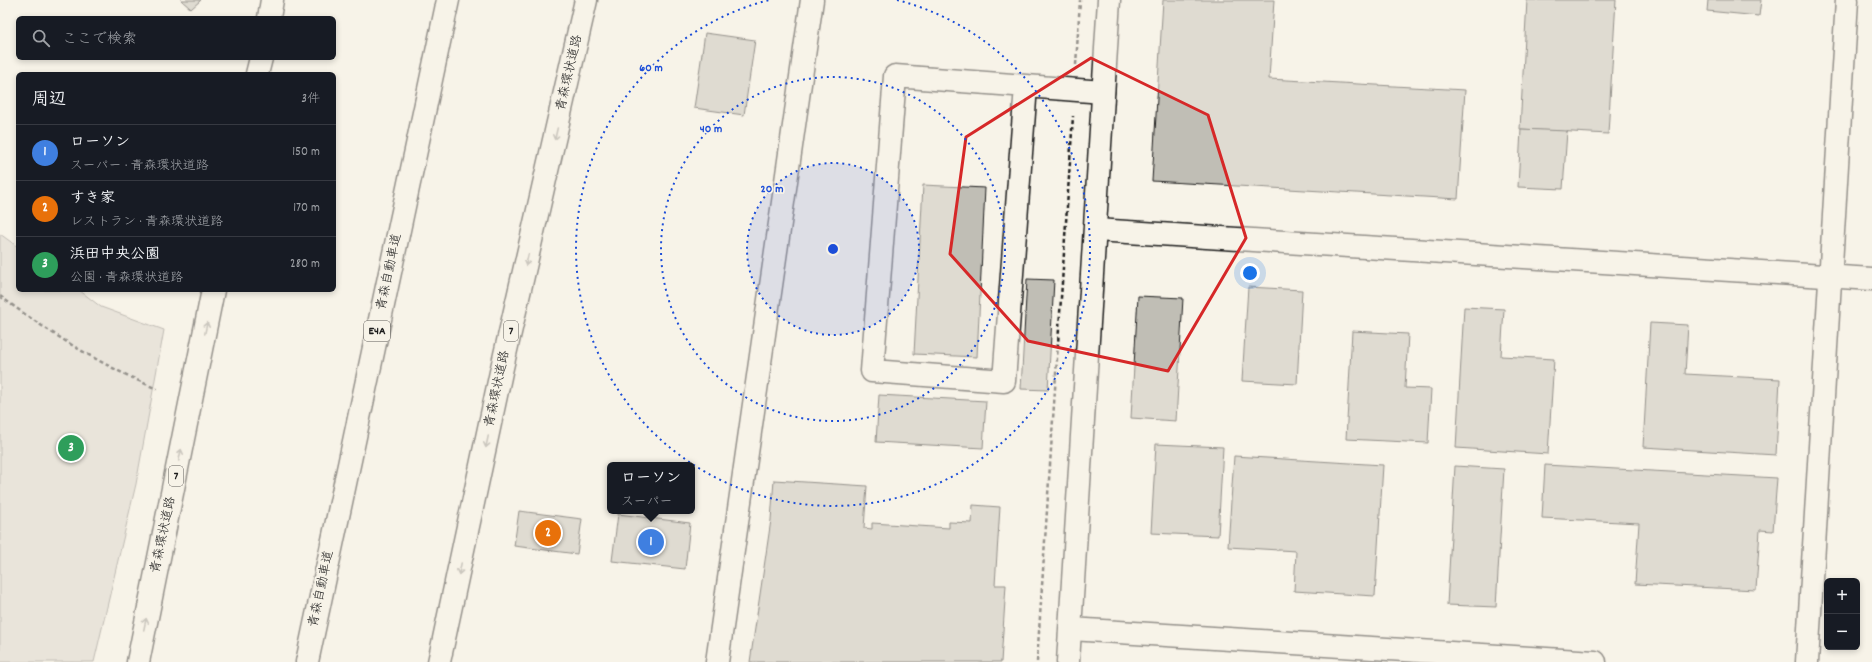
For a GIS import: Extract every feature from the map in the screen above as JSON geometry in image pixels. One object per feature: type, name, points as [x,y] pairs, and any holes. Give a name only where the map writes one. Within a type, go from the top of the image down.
[{"type":"main road","points":[[269,16],[272,0]]},
{"type":"main road","name":"青森自動車道","points":[[307,662],[448,0]]},
{"type":"main road","name":"青森環状道路","points":[[439,662],[503,364],[586,0]]},
{"type":"main road","points":[[717,662],[812,0]]},
{"type":"main road","points":[[1068,662],[1096,230],[1109,0]]},
{"type":"main road","points":[[1806,662],[1829,276],[1848,0]]},
{"type":"main road","points":[[258,72],[260,60]]},
{"type":"main road","points":[[1026,86],[1004,381],[872,371],[895,76],[1026,86],[1074,90],[1103,92]]},
{"type":"main road","points":[[1096,230],[1872,279]]},
{"type":"main road","name":"青森環状道路","points":[[138,662],[214,292]]},
{"type":"main road","points":[[1071,629],[1595,662]]},
{"type":"path","points":[[1037,662],[1080,0]]},
{"type":"path","points":[[0,296],[55,336],[94,358],[157,388]]},
{"type":"highlighted area","points":[[1091,58],[1208,115],[1246,238],[1168,371],[1028,341],[950,254],[966,137]]},
{"type":"shaded area","points":[[0,234],[16,246],[16,292],[82,292],[101,307],[164,330],[136,484],[94,662],[0,662]]},
{"type":"building","points":[[181,0],[201,0],[191,9]]},
{"type":"building","points":[[1163,0],[1274,0],[1269,79],[1465,90],[1458,199],[1152,181]]},
{"type":"building","points":[[1527,0],[1616,0],[1608,134],[1520,129]]},
{"type":"building","points":[[1708,0],[1761,0],[1759,16],[1707,11]]},
{"type":"building","points":[[705,33],[755,40],[744,115],[694,108]]},
{"type":"building","points":[[1521,129],[1567,131],[1563,189],[1518,187]]},
{"type":"building","points":[[923,185],[985,188],[977,357],[914,354]]},
{"type":"building","points":[[1027,279],[1054,280],[1048,390],[1021,389]]},
{"type":"building","points":[[1248,287],[1302,290],[1297,384],[1242,381]]},
{"type":"building","points":[[1138,296],[1183,298],[1176,421],[1131,418]]},
{"type":"building","points":[[1464,307],[1504,309],[1501,356],[1554,359],[1548,454],[1456,448]]},
{"type":"building","points":[[1650,323],[1688,325],[1685,374],[1780,379],[1776,455],[1643,447]]},
{"type":"building","points":[[1352,331],[1408,334],[1405,388],[1431,389],[1428,443],[1346,439]]},
{"type":"building","points":[[879,395],[986,401],[983,448],[876,442]]},
{"type":"building","points":[[1156,444],[1223,447],[1218,536],[1151,533]]},
{"type":"building","points":[[1234,456],[1383,465],[1375,596],[1294,591],[1296,551],[1228,547]]},
{"type":"building","points":[[1545,465],[1777,478],[1773,531],[1760,530],[1756,590],[1635,584],[1639,523],[1542,518]]},
{"type":"building","points":[[1455,466],[1504,469],[1496,607],[1447,605]]},
{"type":"building","points":[[774,480],[867,486],[864,528],[872,529],[872,523],[949,528],[949,522],[972,523],[973,505],[1000,507],[995,585],[1006,585],[1001,662],[750,662],[771,520]]},
{"type":"building","points":[[519,511],[582,519],[577,554],[514,546]]},
{"type":"building","points":[[618,514],[690,523],[685,569],[612,561]]},
{"type":"place","name":"浜田中央公園","points":[[71,448]]},
{"type":"place","name":"すき家","points":[[548,533]]},
{"type":"place","name":"ローソン","points":[[651,542]]}]
